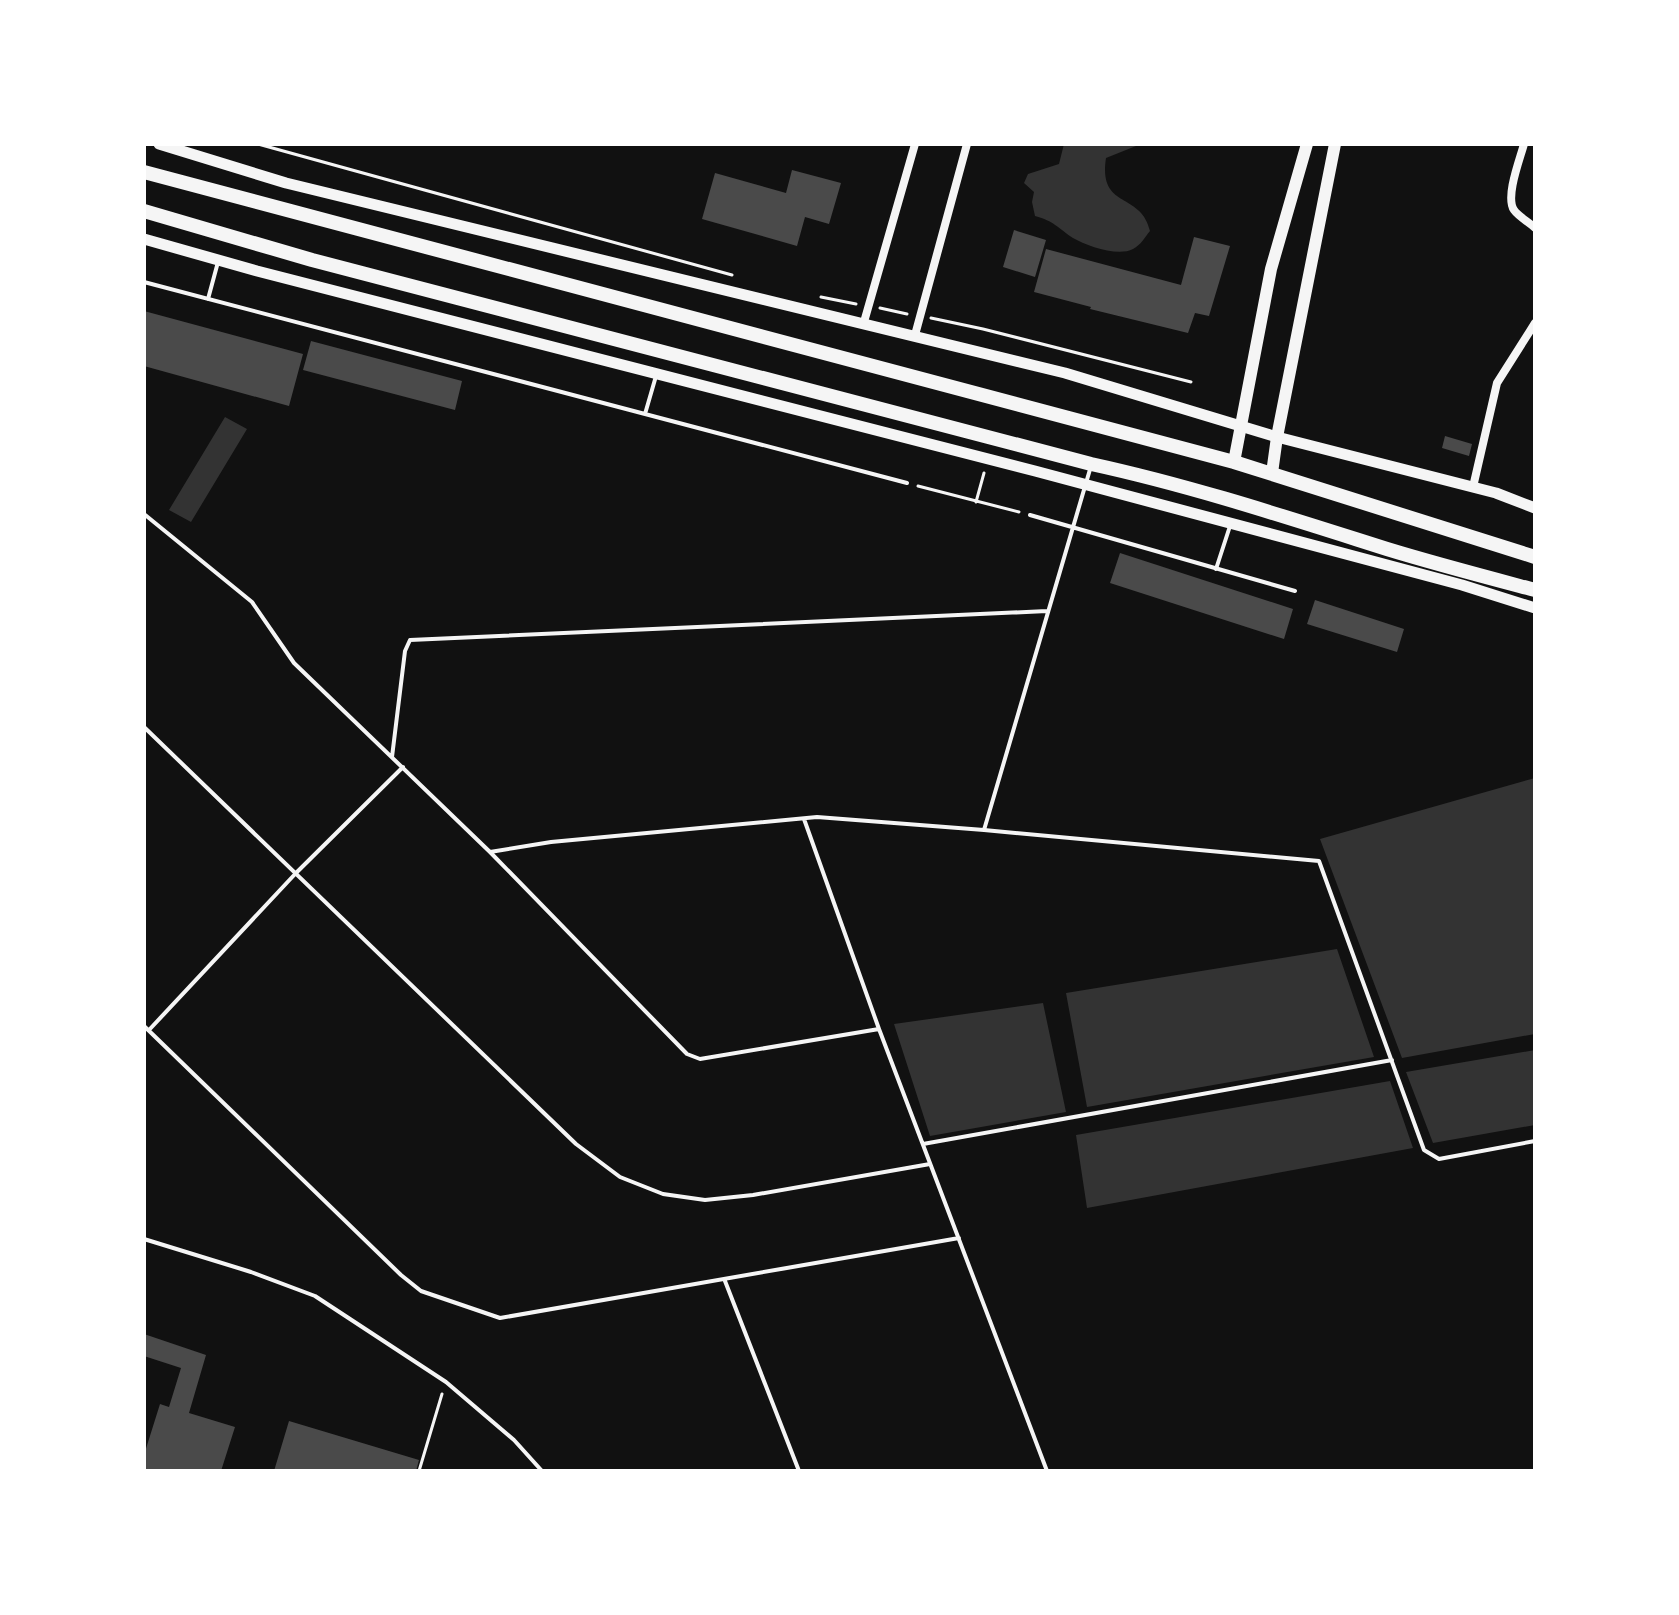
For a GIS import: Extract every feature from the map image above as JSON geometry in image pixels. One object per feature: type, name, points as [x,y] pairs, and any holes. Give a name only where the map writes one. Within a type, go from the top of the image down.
[{"type":"highway","points":[[144,172],[1234,462],[1535,557]]},
{"type":"highway","points":[[144,211],[312,260],[1091,464],[1159,479],[1263,508],[1390,550],[1535,590]]},
{"type":"main road","points":[[1234,462],[1271,269],[1307,144]]},
{"type":"main road","points":[[1272,473],[1335,144]]},
{"type":"street","points":[[159,144],[286,183],[1112,385],[1277,437],[1473,487],[1535,508]]},
{"type":"street","points":[[864,322],[915,144]]},
{"type":"street","points":[[915,335],[967,144]]},
{"type":"street","points":[[1524,144],[1511,203],[1514,210],[1535,228]]},
{"type":"street","points":[[144,239],[1231,523],[1462,585],[1535,608]]},
{"type":"street","points":[[1473,487],[1497,383],[1535,323]]},
{"type":"lane","points":[[208,299],[219,260]]},
{"type":"lane","points":[[144,282],[907,483]]},
{"type":"lane","points":[[645,414],[657,374]]},
{"type":"lane","points":[[984,830],[1091,464]]},
{"type":"lane","points":[[144,514],[252,602],[294,663],[490,852],[687,1054],[700,1059],[879,1029]]},
{"type":"lane","points":[[1030,515],[1295,591]]},
{"type":"lane","points":[[1216,569],[1231,523]]},
{"type":"lane","points":[[392,757],[405,651],[410,640],[1047,611]]},
{"type":"lane","points":[[144,727],[576,1144],[620,1177],[663,1194],[705,1200],[753,1195],[930,1164]]},
{"type":"lane","points":[[403,767],[146,1028],[362,1238],[421,1291],[500,1318],[959,1238]]},
{"type":"lane","points":[[490,852],[551,842],[817,817],[1319,861],[1424,1150],[1439,1159],[1535,1141]]},
{"type":"lane","points":[[804,819],[879,1029],[1047,1471]]},
{"type":"lane","points":[[923,1144],[1392,1060]]},
{"type":"lane","points":[[144,1239],[251,1272],[315,1296],[446,1382],[514,1440],[542,1471]]},
{"type":"lane","points":[[725,1281],[799,1471]]},
{"type":"path","points":[[258,144],[741,278]]},
{"type":"path","points":[[814,296],[983,329],[1191,382]]},
{"type":"path","points":[[976,502],[984,472]]},
{"type":"path","points":[[907,483],[1030,515]]},
{"type":"path","points":[[419,1471],[446,1382]]},
{"type":"shaded area","points":[[1064,144],[1141,144],[1106,158],[1105,174],[1108,186],[1114,193],[1145,219],[1150,231],[1136,247],[1119,252],[1094,247],[1035,216],[1032,202],[1034,192],[1024,183],[1028,174],[1059,164]]},
{"type":"shaded area","points":[[225,417],[247,429],[191,522],[169,510]]},
{"type":"shaded area","points":[[1535,778],[1535,1034],[1402,1058],[1320,839]]},
{"type":"shaded area","points":[[1337,949],[1374,1057],[1087,1107],[1066,993]]},
{"type":"shaded area","points":[[1043,1003],[1066,1112],[930,1136],[894,1024]]},
{"type":"shaded area","points":[[1535,1050],[1535,1125],[1433,1143],[1406,1072]]},
{"type":"shaded area","points":[[1390,1081],[1413,1148],[1087,1208],[1076,1135]]},
{"type":"building","points":[[792,170],[841,183],[829,224],[805,217],[797,246],[702,219],[715,173],[786,193]]},
{"type":"building","points":[[1014,230],[1046,240],[1035,277],[1003,267]]},
{"type":"building","points":[[1194,237],[1230,246],[1209,316],[1195,313],[1188,333],[1034,292],[1046,249],[1181,285]]},
{"type":"building","points":[[144,311],[303,354],[289,406],[144,366]]},
{"type":"building","points":[[311,341],[462,381],[455,410],[303,370]]},
{"type":"building","points":[[1445,436],[1472,444],[1469,456],[1442,448]]},
{"type":"building","points":[[1120,553],[1293,609],[1284,639],[1110,583]]},
{"type":"building","points":[[1315,600],[1404,629],[1397,652],[1307,624]]},
{"type":"building","points":[[144,1334],[206,1355],[189,1413],[235,1427],[221,1471],[144,1471],[144,1455],[160,1404],[169,1407],[181,1368],[144,1356]]},
{"type":"building","points":[[289,1421],[419,1460],[416,1471],[274,1471]]}]
